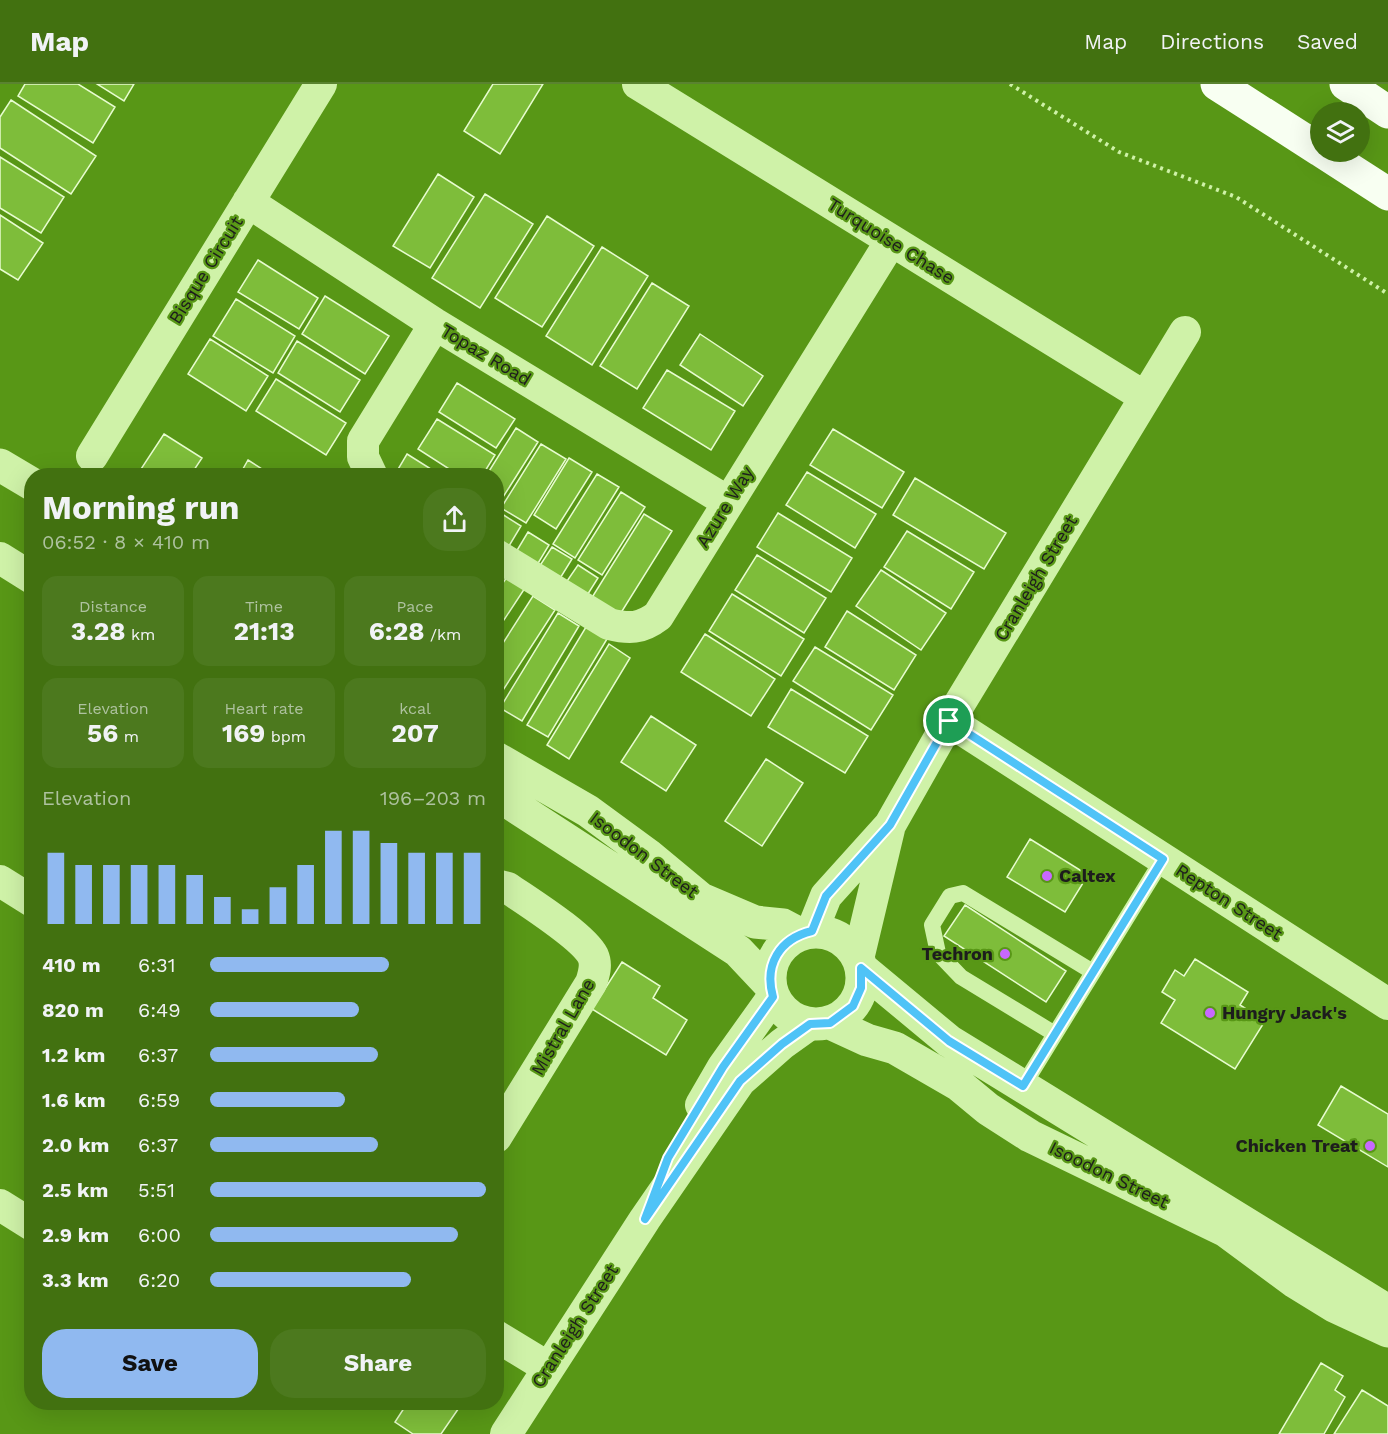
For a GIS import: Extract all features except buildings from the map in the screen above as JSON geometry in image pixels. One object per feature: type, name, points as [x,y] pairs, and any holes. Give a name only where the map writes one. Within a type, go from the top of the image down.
[{"type":"main road","points":[[1216,84],[1310,144]]},
{"type":"main road","points":[[1346,84],[1388,112]]},
{"type":"main road","points":[[1338,162],[1388,194]]},
{"type":"street","name":"Bisque Circuit","points":[[92,456],[321,84]]},
{"type":"street","name":"Turquoise Chase","points":[[638,84],[1145,397]]},
{"type":"street","name":"Topaz Road","points":[[248,202],[435,324],[728,502]]},
{"type":"street","name":"Azure Way","points":[[504,560],[609,624],[627,628],[644,626],[658,616],[891,241]]},
{"type":"street","points":[[368,468],[363,457],[363,441],[435,324]]},
{"type":"street","name":"Cranleigh Street","points":[[806,933],[826,896],[890,825],[949,721],[1185,332]]},
{"type":"street","points":[[0,465],[24,479]]},
{"type":"street","points":[[0,558],[24,573]]},
{"type":"street","name":"Repton Street","points":[[949,721],[1388,1004]]},
{"type":"street","name":"Isoodon Street","points":[[504,763],[588,811],[648,855],[701,899],[755,922],[783,925],[806,933],[837,936],[847,943],[860,964],[949,1041],[1388,1311]]},
{"type":"street","name":"Isoodon Street","points":[[504,799],[738,951],[772,991],[789,1016],[820,1023],[895,1048],[959,1085],[988,1109],[1030,1136],[1226,1231],[1295,1282],[1334,1306],[1388,1331]]},
{"type":"street","name":"Cranleigh Street","points":[[860,964],[890,825]]},
{"type":"street","points":[[0,881],[24,896]]},
{"type":"street","name":"Mistral Lane","points":[[504,887],[582,942],[593,956],[596,966],[591,983],[504,1124]]},
{"type":"street","points":[[772,991],[773,960],[788,940],[806,933]]},
{"type":"street","points":[[820,1023],[853,1006],[861,988],[860,964]]},
{"type":"street","name":"Cranleigh Street","points":[[645,1219],[668,1158],[772,991]]},
{"type":"street","name":"Cranleigh Street","points":[[506,1434],[547,1367],[645,1219],[740,1081],[782,1044],[820,1023]]},
{"type":"street","points":[[0,1205],[24,1220]]},
{"type":"street","points":[[504,1341],[547,1367]]},
{"type":"lane","points":[[1023,1086],[1163,859]]},
{"type":"lane","points":[[1055,1034],[961,977],[938,952],[932,925],[950,896],[963,893],[1093,972]]},
{"type":"path","points":[[1010,84],[1119,152],[1236,197],[1388,294]]},
{"type":"place","name":"Caltex","points":[[1047,876]]},
{"type":"place","name":"Techron","points":[[1005,954]]},
{"type":"place","name":"Hungry Jack's","points":[[1210,1013]]},
{"type":"place","name":"Chicken Treat","points":[[1370,1146]]},
{"type":"route","points":[[949,721],[1163,859],[1023,1086],[949,1041],[861,968],[861,988],[853,1006],[830,1023],[810,1024],[782,1044],[740,1081],[645,1219],[668,1158],[723,1067],[773,997],[770,972],[779,949],[788,940],[812,931],[826,896],[890,825],[949,721]]}]
